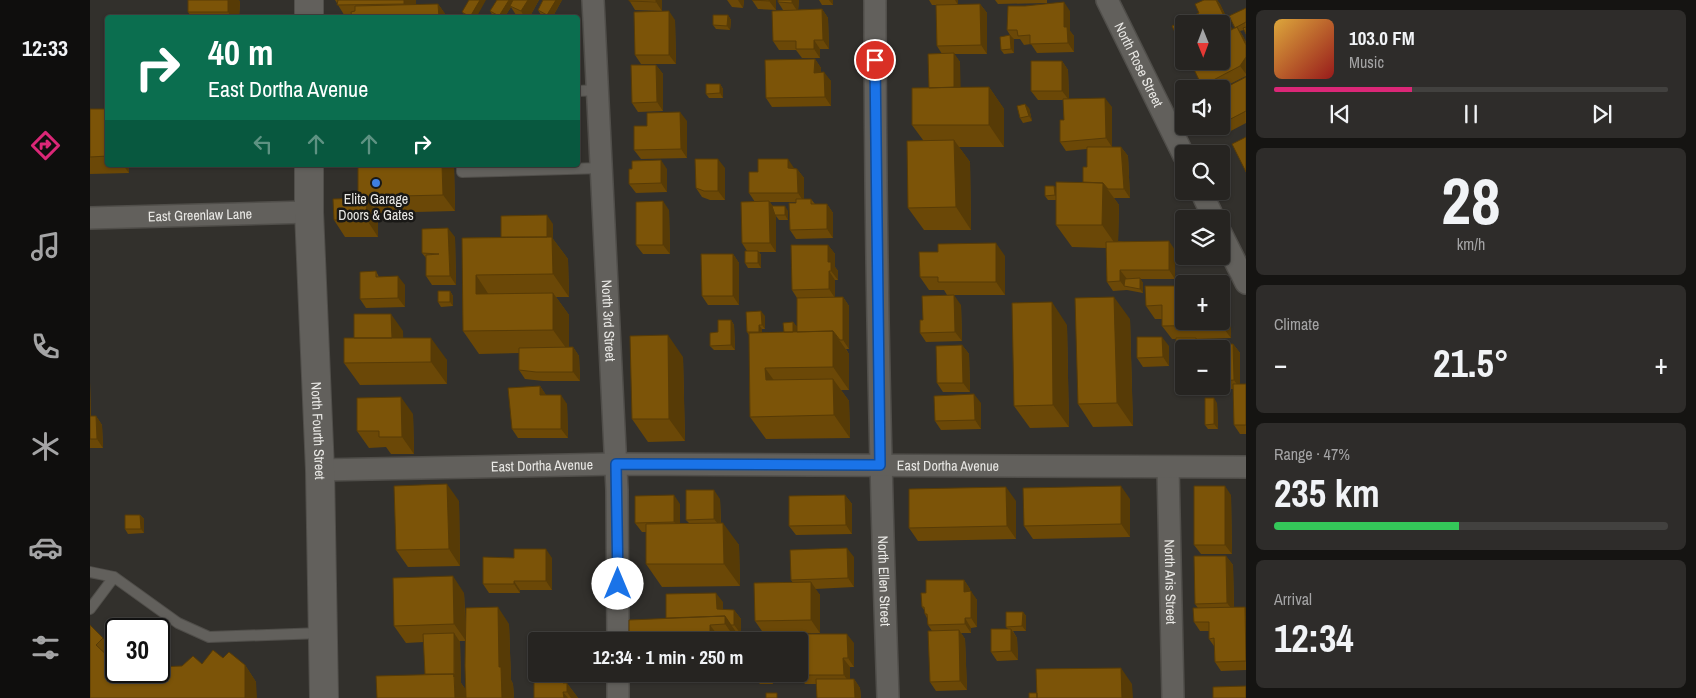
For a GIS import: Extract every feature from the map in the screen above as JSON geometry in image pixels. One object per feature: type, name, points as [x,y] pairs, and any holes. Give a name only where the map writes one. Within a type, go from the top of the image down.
[{"type":"main road","points":[[309,0],[309,15]]},
{"type":"main road","name":"North Fourth Street","points":[[309,167],[309,212],[320,470],[324,698]]},
{"type":"street","name":"North 3rd Street","points":[[594,0],[588,91],[602,168],[616,464],[618,632]]},
{"type":"street","name":"North Ellen Street","points":[[876,0],[875,120],[880,465],[888,698]]},
{"type":"street","name":"North Rose Street","points":[[1107,0],[1179,145]]},
{"type":"street","name":"East Greenlaw Lane","points":[[90,218],[309,212]]},
{"type":"street","points":[[1230,251],[1246,283]]},
{"type":"street","name":"East Dortha Avenue","points":[[320,470],[616,464],[1246,467]]},
{"type":"street","name":"North Aris Street","points":[[1168,467],[1173,698]]},
{"type":"street","points":[[618,682],[618,698]]},
{"type":"lane","points":[[462,167],[462,172],[602,168]]},
{"type":"lane","points":[[90,572],[114,577],[178,623],[210,637],[323,633]]},
{"type":"lane","points":[[90,609],[114,577]]},
{"type":"building","points":[[188,0],[228,0],[228,12],[188,12]]},
{"type":"building","points":[[338,0],[404,0],[404,4],[337,5]]},
{"type":"building","points":[[469,0],[480,0],[471,15],[462,12]]},
{"type":"building","points":[[497,0],[509,0],[500,15],[490,11]]},
{"type":"building","points":[[513,0],[528,0],[521,11],[510,6]]},
{"type":"building","points":[[543,0],[556,0],[547,15],[538,10]]},
{"type":"building","points":[[656,0],[656,2],[629,1]]},
{"type":"building","points":[[778,0],[792,0],[792,3],[778,2]]},
{"type":"building","points":[[1204,0],[1216,0],[1224,15],[1195,15],[1199,13],[1195,4]]},
{"type":"building","points":[[1064,2],[1064,27],[1067,27],[1068,43],[1030,44],[1030,35],[1018,36],[1017,30],[1007,30],[1008,6]]},
{"type":"building","points":[[438,4],[439,15],[352,15],[351,12],[355,11],[355,6]]},
{"type":"building","points":[[980,4],[981,45],[937,46],[936,5]]},
{"type":"building","points":[[1246,8],[1246,22],[1235,28],[1230,16]]},
{"type":"building","points":[[822,9],[823,40],[814,40],[814,49],[796,49],[796,41],[773,41],[772,11]]},
{"type":"building","points":[[669,11],[669,55],[635,55],[634,12]]},
{"type":"building","points":[[713,15],[728,15],[727,26],[713,25]]},
{"type":"building","points":[[1237,27],[1246,45],[1246,57],[1240,66],[1213,80],[1199,80],[1194,70],[1230,70],[1230,30]]},
{"type":"building","points":[[1010,35],[1011,49],[1001,50],[1000,37]]},
{"type":"building","points":[[954,53],[954,87],[929,88],[928,54]]},
{"type":"building","points":[[815,59],[814,73],[824,72],[825,97],[766,98],[765,60]]},
{"type":"building","points":[[1031,61],[1062,61],[1062,91],[1031,91]]},
{"type":"building","points":[[631,65],[656,65],[657,102],[632,103]]},
{"type":"building","points":[[1246,77],[1246,111],[1230,119],[1230,85]]},
{"type":"building","points":[[706,84],[720,84],[720,93],[706,94]]},
{"type":"building","points":[[989,87],[989,125],[912,125],[912,88]]},
{"type":"building","points":[[1105,98],[1106,138],[1060,142],[1060,120],[1064,120],[1063,99]]},
{"type":"building","points":[[1025,104],[1029,116],[1020,118],[1017,106]]},
{"type":"building","points":[[90,109],[105,109],[105,156],[90,157]]},
{"type":"building","points":[[680,112],[681,149],[634,150],[634,126],[647,126],[647,113]]},
{"type":"building","points":[[1246,137],[1246,172],[1232,144]]},
{"type":"building","points":[[954,140],[956,207],[908,208],[907,141]]},
{"type":"building","points":[[1087,147],[1121,147],[1124,189],[1108,189],[1103,183],[1083,182],[1083,167],[1087,167]]},
{"type":"building","points":[[695,159],[718,159],[718,191],[704,191],[696,188]]},
{"type":"building","points":[[758,159],[788,159],[788,168],[797,169],[798,193],[749,193],[749,172],[758,172]]},
{"type":"building","points":[[661,160],[661,183],[629,184],[629,169],[632,169],[632,161]]},
{"type":"building","points":[[358,167],[442,167],[443,195],[358,197]]},
{"type":"building","points":[[1056,182],[1103,183],[1102,225],[1056,225]]},
{"type":"building","points":[[1045,186],[1054,186],[1055,195],[1045,196]]},
{"type":"building","points":[[366,198],[367,220],[334,220],[333,199]]},
{"type":"building","points":[[796,199],[811,199],[811,204],[827,204],[827,229],[790,230],[789,203],[796,203]]},
{"type":"building","points":[[663,201],[663,245],[636,245],[636,202]]},
{"type":"building","points":[[769,201],[770,243],[742,243],[741,202]]},
{"type":"building","points":[[772,206],[785,206],[785,215],[775,215]]},
{"type":"building","points":[[547,215],[547,237],[501,237],[501,216]]},
{"type":"building","points":[[448,228],[450,276],[426,276],[426,255],[439,254],[422,253],[422,229]]},
{"type":"building","points":[[552,237],[553,274],[476,275],[476,294],[553,293],[553,330],[463,331],[462,238]]},
{"type":"building","points":[[1169,241],[1169,270],[1120,270],[1120,281],[1107,282],[1106,242]]},
{"type":"building","points":[[996,243],[996,282],[938,282],[938,277],[920,277],[919,252],[938,252],[938,244]]},
{"type":"building","points":[[791,245],[828,245],[828,262],[831,262],[829,289],[792,290]]},
{"type":"building","points":[[745,251],[758,251],[758,263],[745,263]]},
{"type":"building","points":[[701,254],[733,254],[733,296],[702,296]]},
{"type":"building","points":[[376,271],[376,277],[398,276],[398,298],[360,299],[360,272]]},
{"type":"building","points":[[1140,278],[1140,289],[1124,286],[1125,279]]},
{"type":"building","points":[[1145,286],[1175,286],[1175,326],[1162,326],[1162,305],[1146,306]]},
{"type":"building","points":[[438,291],[450,291],[450,302],[438,302]]},
{"type":"building","points":[[954,295],[955,332],[920,333],[920,320],[923,320],[922,296]]},
{"type":"building","points":[[843,297],[843,340],[840,340],[833,331],[797,332],[797,298]]},
{"type":"building","points":[[1114,297],[1117,403],[1078,404],[1075,298]]},
{"type":"building","points":[[1052,302],[1053,405],[1014,406],[1012,303]]},
{"type":"building","points":[[761,311],[762,325],[759,325],[759,332],[747,332],[746,312]]},
{"type":"building","points":[[354,314],[391,314],[392,338],[354,338]]},
{"type":"building","points":[[718,320],[731,320],[731,345],[710,346],[710,333],[718,332]]},
{"type":"building","points":[[793,322],[793,332],[784,332],[783,323]]},
{"type":"building","points":[[833,331],[833,367],[765,368],[766,380],[833,379],[834,415],[750,417],[749,333]]},
{"type":"building","points":[[668,335],[669,419],[632,419],[630,336]]},
{"type":"building","points":[[1137,337],[1162,337],[1163,357],[1137,358]]},
{"type":"building","points":[[344,338],[431,338],[431,362],[344,363]]},
{"type":"building","points":[[1176,338],[1196,338],[1196,340],[1176,340]]},
{"type":"building","points":[[1230,344],[1233,344],[1234,380],[1230,380]]},
{"type":"building","points":[[962,345],[963,383],[937,383],[936,346]]},
{"type":"building","points":[[573,347],[573,372],[519,370],[519,348]]},
{"type":"building","points":[[1233,384],[1246,384],[1246,425],[1234,425]]},
{"type":"building","points":[[540,386],[540,395],[561,395],[561,429],[512,429],[508,388]]},
{"type":"building","points":[[974,394],[975,420],[935,421],[934,396]]},
{"type":"building","points":[[401,397],[402,437],[379,437],[379,431],[357,431],[357,398]]},
{"type":"building","points":[[1205,398],[1214,398],[1214,424],[1205,425]]},
{"type":"building","points":[[90,416],[96,416],[97,439],[90,439]]},
{"type":"building","points":[[447,484],[449,549],[396,550],[394,486]]},
{"type":"building","points":[[1121,486],[1121,524],[1024,526],[1023,488]]},
{"type":"building","points":[[1194,486],[1225,486],[1225,545],[1194,545]]},
{"type":"building","points":[[1006,487],[1007,526],[909,528],[909,489]]},
{"type":"building","points":[[686,490],[714,490],[714,519],[686,520]]},
{"type":"building","points":[[674,495],[674,522],[635,523],[635,496]]},
{"type":"building","points":[[845,495],[846,525],[789,526],[789,496]]},
{"type":"building","points":[[125,515],[140,515],[141,529],[125,529]]},
{"type":"building","points":[[723,523],[724,564],[646,564],[646,524]]},
{"type":"building","points":[[847,548],[848,578],[791,580],[790,550]]},
{"type":"building","points":[[514,549],[546,549],[546,581],[514,581],[514,584],[483,584],[483,557],[514,558]]},
{"type":"building","points":[[1194,556],[1226,556],[1227,603],[1195,604]]},
{"type":"building","points":[[453,576],[454,624],[394,626],[393,578]]},
{"type":"building","points":[[926,580],[964,580],[964,592],[971,591],[971,618],[965,618],[965,624],[928,625],[927,614],[925,614],[924,607],[922,607],[921,593],[926,593]]},
{"type":"building","points":[[811,582],[811,620],[755,621],[754,583]]},
{"type":"building","points":[[716,593],[717,609],[734,610],[734,625],[731,625],[725,616],[666,618],[666,594]]},
{"type":"building","points":[[498,607],[499,667],[501,667],[502,698],[466,698],[466,608]]},
{"type":"building","points":[[1245,607],[1246,661],[1215,662],[1214,638],[1209,639],[1209,622],[1194,622],[1193,608]]},
{"type":"building","points":[[1006,612],[1023,612],[1022,626],[1006,627]]},
{"type":"building","points":[[725,616],[725,624],[710,625],[710,632],[629,632],[629,620]]},
{"type":"building","points":[[90,625],[103,638],[96,645],[105,653],[105,683],[170,683],[170,667],[182,666],[193,656],[202,664],[213,650],[223,658],[229,652],[245,665],[245,698],[90,698]]},
{"type":"building","points":[[991,629],[1011,629],[1011,651],[991,652]]},
{"type":"building","points":[[959,630],[960,681],[930,682],[928,631]]},
{"type":"building","points":[[454,633],[454,674],[425,674],[423,634]]},
{"type":"building","points":[[808,634],[847,634],[848,658],[843,658],[844,675],[808,675]]},
{"type":"building","points":[[1121,668],[1122,698],[1037,698],[1036,669]]},
{"type":"building","points":[[454,674],[455,698],[377,698],[376,676]]},
{"type":"building","points":[[816,679],[854,679],[855,698],[817,698]]},
{"type":"building","points":[[534,682],[567,683],[567,692],[563,692],[564,698],[534,698]]},
{"type":"building","points":[[1246,686],[1246,698],[1213,698],[1213,687]]},
{"type":"building","points":[[766,693],[777,693],[777,698],[766,698]]},
{"type":"building","points":[[1029,693],[1037,693],[1037,698],[1029,698]]},
{"type":"place","name":"Elite Garage Doors & Gates","points":[[376,183]]},
{"type":"route","points":[[618,584],[616,464],[880,465],[875,60]]}]
